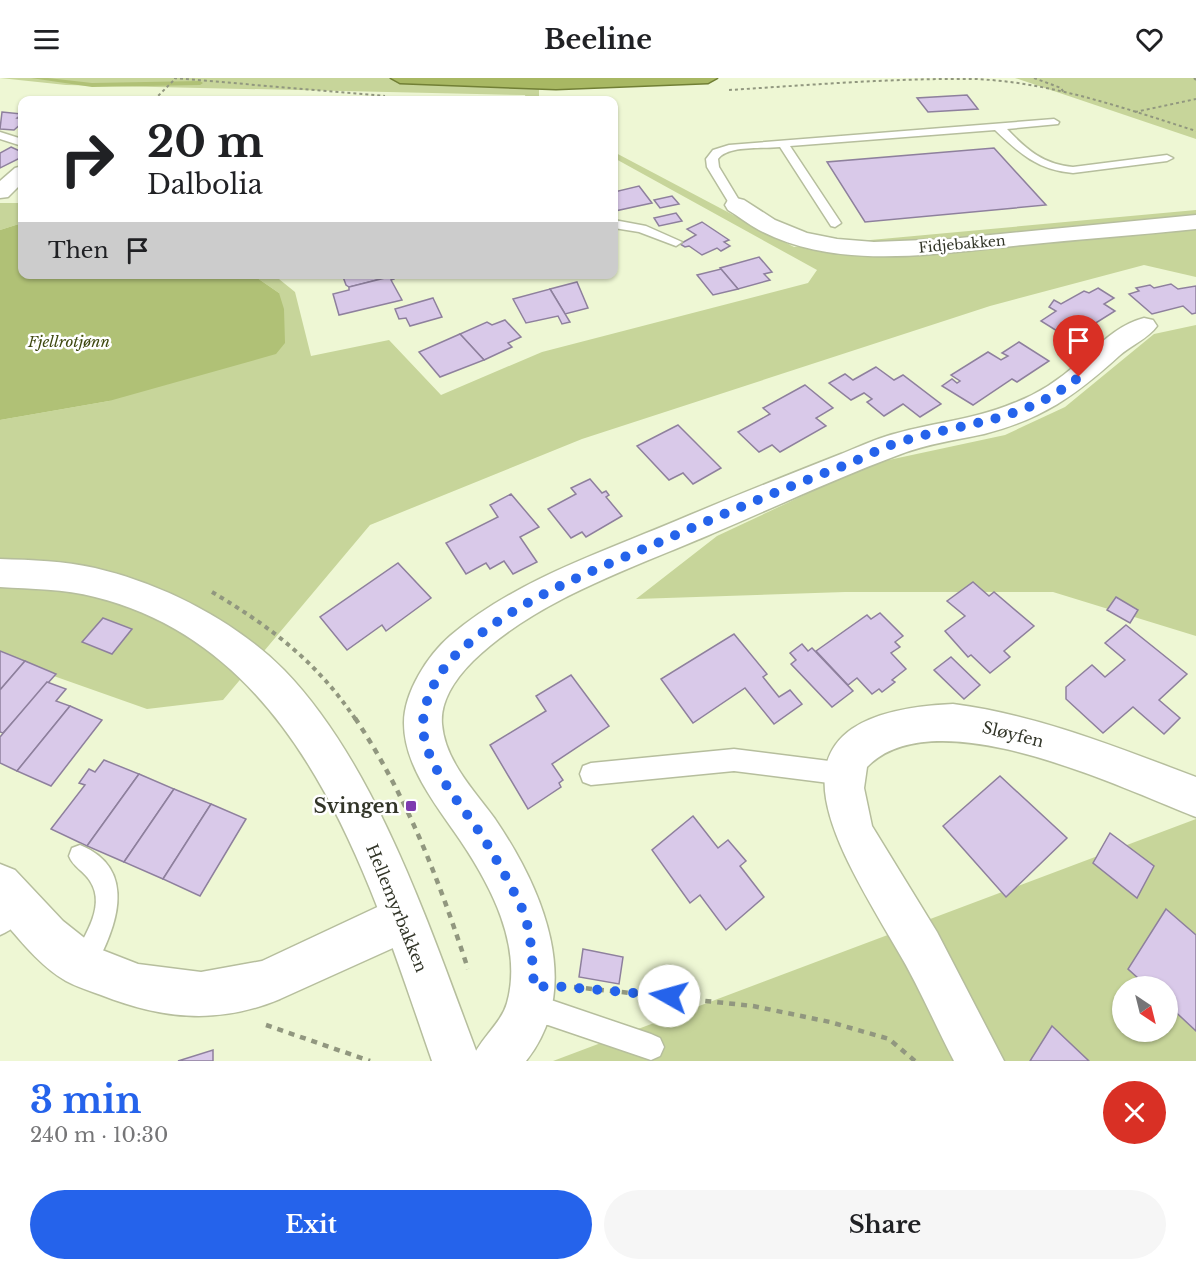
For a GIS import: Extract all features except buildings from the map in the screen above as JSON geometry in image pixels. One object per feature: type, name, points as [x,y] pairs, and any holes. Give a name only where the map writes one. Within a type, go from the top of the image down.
[{"type":"highway","points":[[400,78],[556,84],[708,78]]},
{"type":"street","points":[[0,194],[18,176]]},
{"type":"street","points":[[0,194],[18,195]]},
{"type":"street","name":"Fidjebakken","points":[[736,205],[765,224],[791,235],[823,243],[872,249],[934,247],[1196,222]]},
{"type":"street","points":[[495,1061],[521,1030],[531,999],[531,942],[521,906],[484,839],[444,782],[428,751],[423,724],[429,696],[443,670],[460,651],[501,621],[562,585],[789,486],[890,446],[990,422],[1041,403],[1079,377],[1112,346],[1144,326]]},
{"type":"street","name":"Hellemyrbakken","points":[[0,573],[71,579],[117,589],[187,620],[227,644],[260,671],[289,703],[344,788],[403,917],[456,1061]]},
{"type":"street","name":"Sløyfen","points":[[981,1061],[920,947],[863,852],[845,802],[845,764],[861,744],[886,731],[919,723],[968,723],[1017,732],[1085,754],[1196,797]]},
{"type":"street","points":[[6,905],[82,965],[138,987],[201,995],[264,983],[403,917]]},
{"type":"lane","points":[[736,205],[713,168],[712,159],[717,152],[729,148],[1054,122]]},
{"type":"lane","points":[[998,127],[1031,160],[1057,170],[1167,158]]},
{"type":"lane","points":[[0,135],[18,142]]},
{"type":"lane","points":[[783,144],[835,223]]},
{"type":"lane","points":[[618,225],[642,229],[676,242]]},
{"type":"lane","points":[[591,774],[617,774],[666,765],[733,760],[845,774]]},
{"type":"lane","points":[[80,856],[99,872],[106,905],[102,930],[82,965]]},
{"type":"lane","points":[[531,999],[548,1012],[651,1047]]},
{"type":"path","points":[[158,96],[176,78]]},
{"type":"path","points":[[1035,78],[1061,88],[1064,93]]},
{"type":"path","points":[[994,81],[1064,93],[1135,112],[1196,132]]},
{"type":"path","points":[[1135,112],[1196,99]]},
{"type":"path","points":[[252,985],[252,1004],[255,1014],[265,1024],[370,1061]]},
{"type":"path","points":[[531,999],[554,986],[627,991],[764,1009],[830,1022],[889,1039],[915,1061]]},
{"type":"shaded area","points":[[0,78],[539,78],[539,96],[525,95],[66,85]]},
{"type":"shaded area","points":[[1015,78],[1196,78],[1196,139]]},
{"type":"shaded area","points":[[618,154],[794,247],[1196,210],[1196,277],[1144,265],[990,306],[582,439],[370,525],[223,700],[147,709],[0,657],[0,420],[109,401],[279,293],[259,279],[279,279],[295,292],[311,356],[389,340],[441,395],[542,352],[808,283],[817,270],[618,160]]},
{"type":"shaded area","points":[[0,203],[18,203],[18,224],[0,230]]},
{"type":"shaded area","points":[[1196,325],[1196,636],[1053,592],[845,592],[636,599],[717,536],[870,464],[1005,435],[1065,407],[1154,334]]},
{"type":"shaded area","points":[[1196,819],[1196,1061],[553,1061]]},
{"type":"water","name":"Fjellrotjønn","points":[[18,224],[18,279],[259,279],[279,293],[284,309],[285,343],[276,354],[109,401],[0,420],[0,230]]},
{"type":"waterway","points":[[34,78],[92,85],[200,83]]},
{"type":"place","name":"Svingen","points":[[411,806]]},
{"type":"route","points":[[669,996],[554,986],[534,987],[531,942],[521,906],[484,839],[444,782],[428,751],[423,724],[429,696],[443,670],[460,651],[485,631],[533,600],[562,585],[789,486],[890,446],[1018,413],[1041,403],[1079,377]]}]
